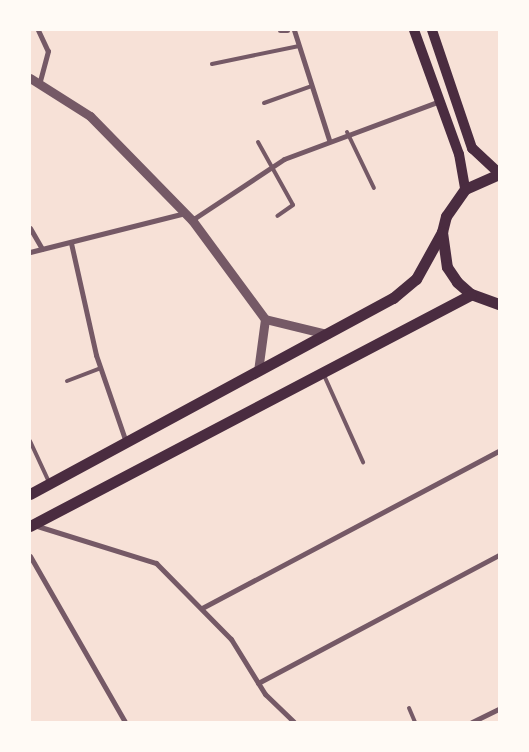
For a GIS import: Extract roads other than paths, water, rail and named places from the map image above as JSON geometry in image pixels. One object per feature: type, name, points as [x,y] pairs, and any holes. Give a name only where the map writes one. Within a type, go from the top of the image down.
[{"type":"main road","points":[[414,30],[459,154],[465,188]]},
{"type":"main road","points":[[30,494],[127,445],[393,298],[416,279],[442,232],[446,216],[465,188],[499,173],[472,148],[432,30]]},
{"type":"main road","points":[[442,232],[447,267],[471,294],[499,304]]},
{"type":"main road","points":[[32,525],[471,294]]},
{"type":"street","points":[[38,30],[48,51],[39,84]]},
{"type":"street","points":[[280,30],[287,30]]},
{"type":"street","points":[[294,30],[329,140]]},
{"type":"street","points":[[30,78],[90,116],[192,220],[265,319],[327,334]]},
{"type":"street","points":[[192,220],[274,166],[347,132],[440,101]]},
{"type":"street","points":[[30,252],[185,213]]},
{"type":"street","points":[[30,228],[42,249]]},
{"type":"street","points":[[71,243],[100,368],[127,445]]},
{"type":"street","points":[[258,371],[265,319]]},
{"type":"street","points":[[202,608],[499,451]]},
{"type":"street","points":[[32,525],[156,563],[231,639],[258,683],[294,722]]},
{"type":"street","points":[[258,683],[499,555]]},
{"type":"street","points":[[30,556],[125,722]]},
{"type":"street","points":[[472,722],[499,709]]},
{"type":"lane","points":[[212,64],[299,46]]},
{"type":"lane","points":[[264,104],[312,86]]},
{"type":"lane","points":[[347,132],[374,188]]},
{"type":"lane","points":[[258,142],[274,166],[293,205],[276,216]]},
{"type":"lane","points":[[67,381],[100,368]]},
{"type":"lane","points":[[322,371],[363,462]]},
{"type":"lane","points":[[30,441],[50,484]]},
{"type":"lane","points":[[410,708],[415,722]]}]
